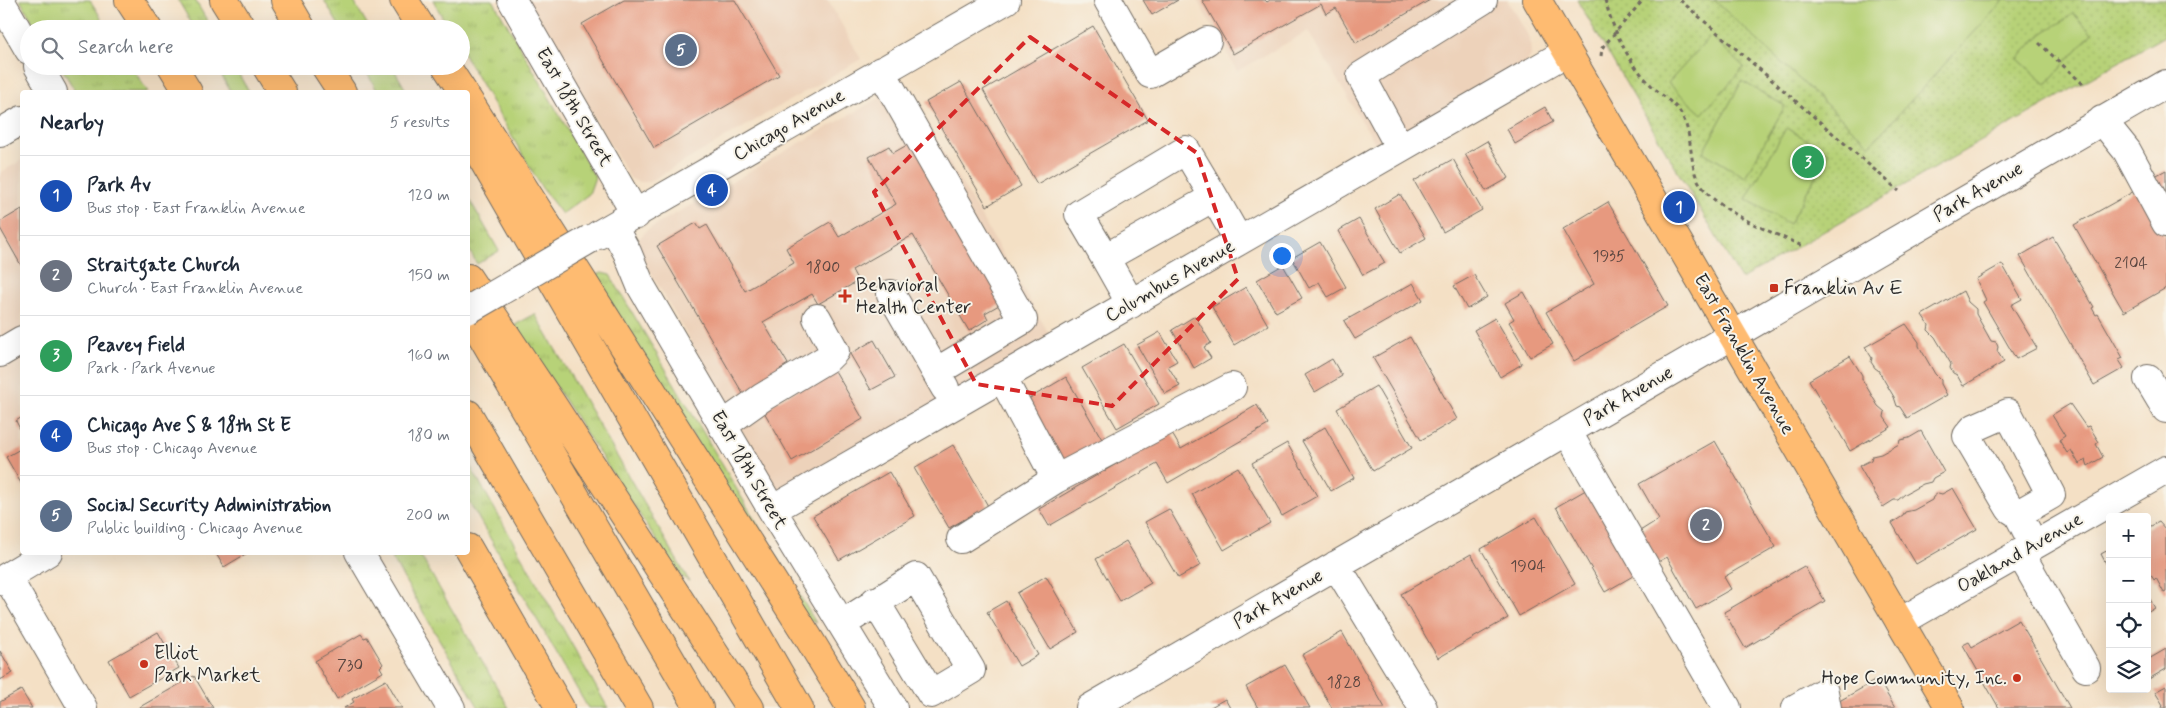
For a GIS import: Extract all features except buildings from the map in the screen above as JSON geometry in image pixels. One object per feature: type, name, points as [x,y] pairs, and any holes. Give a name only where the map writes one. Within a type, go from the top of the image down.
[{"type":"main road","points":[[129,0],[142,20]]},
{"type":"main road","points":[[149,0],[161,20]]},
{"type":"main road","points":[[224,0],[236,20]]},
{"type":"main road","points":[[236,0],[246,20]]},
{"type":"main road","points":[[285,0],[297,20]]},
{"type":"main road","points":[[391,0],[402,20]]},
{"type":"main road","points":[[404,0],[416,20]]},
{"type":"main road","name":"East Franklin Avenue","points":[[1537,0],[1950,708]]},
{"type":"main road","points":[[178,75],[187,90]]},
{"type":"main road","points":[[193,75],[202,90]]},
{"type":"main road","points":[[272,75],[283,90]]},
{"type":"main road","points":[[276,75],[283,90]]},
{"type":"main road","points":[[330,75],[340,90]]},
{"type":"main road","points":[[434,75],[443,90]]},
{"type":"main road","points":[[452,75],[461,90]]},
{"type":"main road","points":[[470,103],[851,708]]},
{"type":"main road","points":[[470,137],[799,708]]},
{"type":"main road","points":[[470,281],[750,708]]},
{"type":"main road","points":[[470,314],[699,708]]},
{"type":"main road","points":[[470,417],[639,708]]},
{"type":"main road","points":[[470,551],[560,708]]},
{"type":"street","points":[[0,0],[20,34]]},
{"type":"street","name":"East 18th Street","points":[[512,0],[641,286],[772,510],[893,708]]},
{"type":"street","name":"Chicago Avenue","points":[[470,310],[1006,0]]},
{"type":"street","points":[[1108,0],[1150,74],[1207,41]]},
{"type":"street","points":[[1400,148],[1361,76],[1483,0]]},
{"type":"street","name":"Columbus Avenue","points":[[772,510],[1568,52]]},
{"type":"street","points":[[881,72],[1023,320],[936,372]]},
{"type":"street","points":[[44,75],[53,90]]},
{"type":"street","name":"Park Avenue","points":[[1090,708],[2166,84]]},
{"type":"street","points":[[2102,120],[2127,151],[2166,223]]},
{"type":"street","points":[[0,133],[20,121]]},
{"type":"street","points":[[1131,304],[1079,214],[1186,150],[1239,241]]},
{"type":"street","points":[[1105,258],[1214,197]]},
{"type":"street","points":[[891,294],[955,405]]},
{"type":"street","points":[[722,426],[763,397],[828,358],[835,351],[817,318]]},
{"type":"street","points":[[0,353],[20,341]]},
{"type":"street","points":[[1002,378],[1056,479]]},
{"type":"street","points":[[2148,379],[2166,410]]},
{"type":"street","points":[[961,539],[1056,479],[1232,387]]},
{"type":"street","points":[[1567,431],[1727,708]]},
{"type":"street","name":"Oakland Avenue","points":[[1900,622],[2166,470]]},
{"type":"street","points":[[2018,514],[2027,549],[2086,668]]},
{"type":"street","points":[[43,555],[4,579],[83,708]]},
{"type":"street","points":[[361,555],[451,708]]},
{"type":"street","points":[[1336,565],[1423,708]]},
{"type":"street","points":[[842,624],[875,601]]},
{"type":"street","points":[[1796,708],[1824,692],[1826,708]]},
{"type":"path","points":[[1605,0],[1616,33],[1628,56],[1638,71],[1677,108],[1685,120],[1696,174],[1708,194],[1731,211],[1802,246]]},
{"type":"path","points":[[1601,56],[1602,48],[1643,0]]},
{"type":"path","points":[[1680,0],[1899,191]]},
{"type":"path","points":[[2039,43],[2084,85]]},
{"type":"highlighted area","points":[[1030,37],[1197,153],[1238,279],[1112,406],[976,384],[874,192]]},
{"type":"shaded area","points":[[526,0],[828,0],[861,59],[649,182],[638,182],[630,178]]},
{"type":"shaded area","points":[[1197,0],[1507,0],[1530,39],[1531,55],[1526,63],[1378,148],[1308,31],[1237,71]]},
{"type":"shaded area","name":"Behavioral Health Center","points":[[904,84],[1052,339],[784,492],[775,487],[639,252],[638,240],[647,230]]},
{"type":"shaded area","points":[[20,161],[20,485],[0,448],[0,173]]},
{"type":"green space","points":[[20,0],[90,0],[102,20],[32,20]]},
{"type":"green space","points":[[178,0],[195,0],[207,20],[190,20]]},
{"type":"green space","points":[[324,0],[353,0],[365,20],[336,20]]},
{"type":"green space","points":[[433,0],[493,0],[595,177],[589,194],[562,214],[542,188],[470,64],[470,20],[444,20]]},
{"type":"green space","points":[[1577,0],[2166,0],[2166,35],[1741,279]]},
{"type":"green space","points":[[1714,0],[2004,0],[1870,145]]},
{"type":"green space","points":[[2073,13],[2092,33],[2046,84],[2018,59],[2047,30]]},
{"type":"green space","points":[[1711,36],[1744,67],[1702,114],[1668,83]]},
{"type":"green space","points":[[66,75],[137,75],[147,90],[75,90]]},
{"type":"green space","points":[[221,75],[239,75],[248,90],[230,90]]},
{"type":"green space","points":[[368,75],[397,75],[406,90],[377,90]]},
{"type":"green space","points":[[1742,81],[1785,106],[1745,177],[1703,152]]},
{"type":"green space","points":[[1786,128],[1829,152],[1789,224],[1746,199]]},
{"type":"green space","points":[[470,200],[499,251],[477,264],[470,252]]},
{"type":"green space","points":[[602,273],[610,275],[816,623],[807,619],[617,315],[596,275]]},
{"type":"green space","points":[[535,314],[689,581],[680,576],[515,325]]},
{"type":"green space","points":[[470,466],[608,708],[588,708],[470,503]]},
{"type":"green space","points":[[390,555],[420,555],[509,708],[479,708]]},
{"type":"place","name":"Social Security Administration","points":[[681,50]]},
{"type":"place","name":"Peavey Field","points":[[1808,162]]},
{"type":"place","name":"Chicago Ave S & 18th St E","points":[[712,190]]},
{"type":"place","name":"Park Av","points":[[1679,207]]},
{"type":"place","name":"Franklin Av E","points":[[1774,288]]},
{"type":"place","name":"Behavioral Health Center","points":[[845,296]]},
{"type":"place","name":"Straitgate Church","points":[[1706,525]]},
{"type":"place","name":"Elliot Park Market","points":[[144,664]]},
{"type":"place","name":"Hope Community, Inc.","points":[[2017,678]]}]
